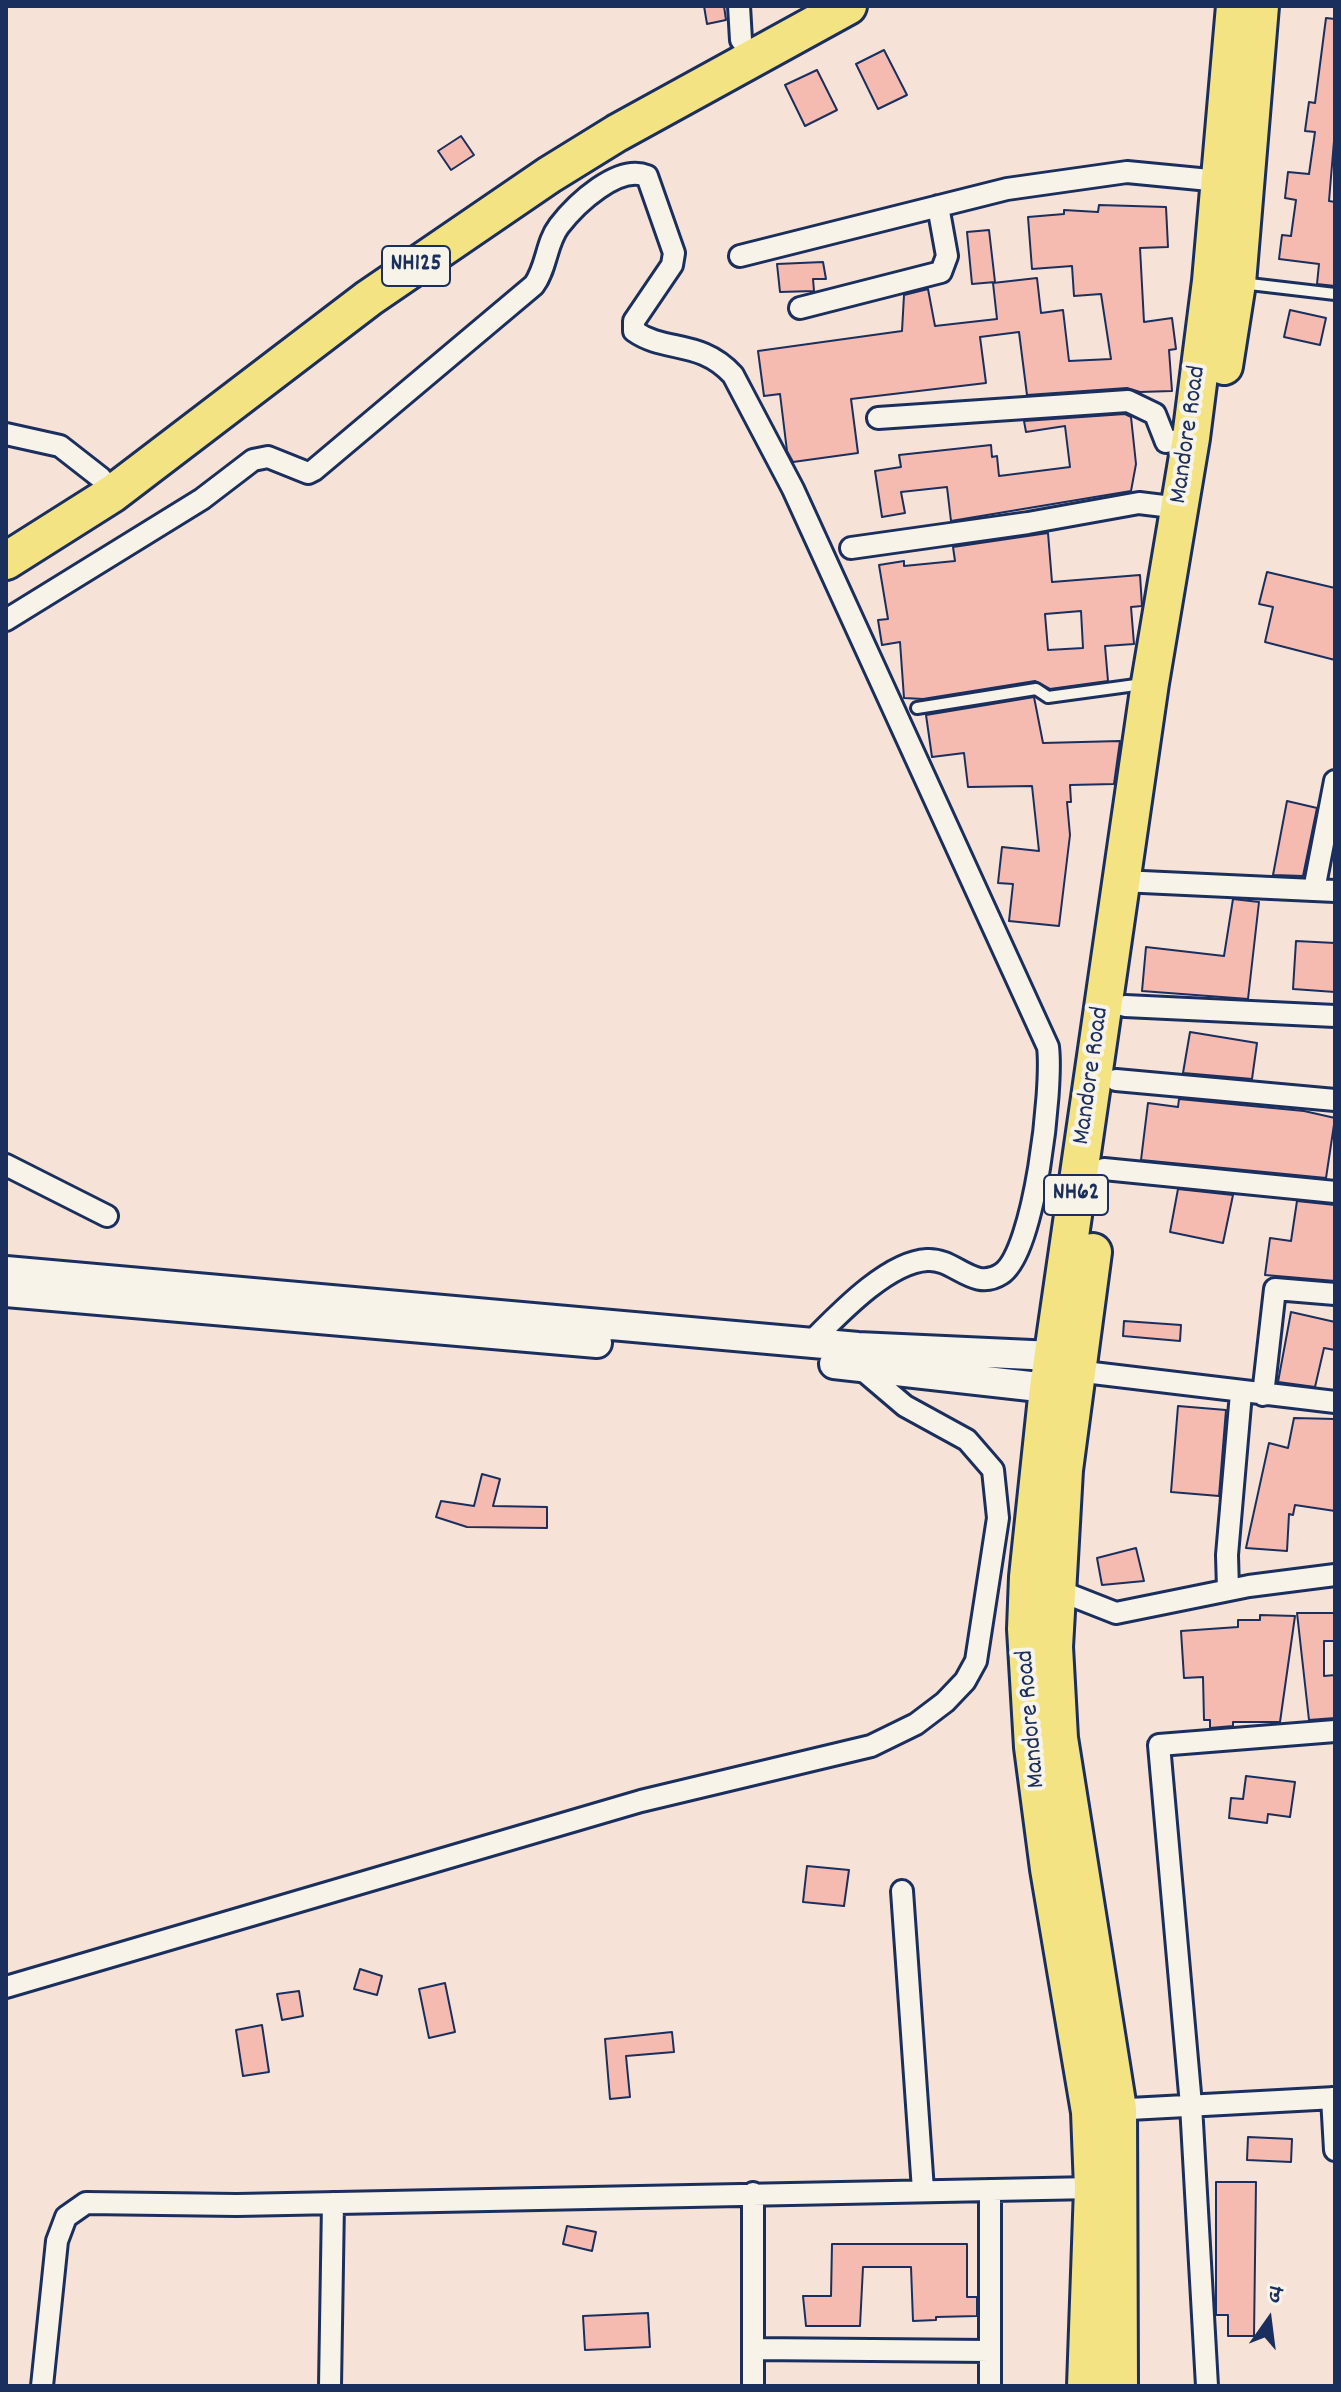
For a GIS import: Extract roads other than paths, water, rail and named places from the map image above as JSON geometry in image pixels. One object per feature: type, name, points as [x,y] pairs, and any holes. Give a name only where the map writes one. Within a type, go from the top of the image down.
[{"type":"highway","name":"NH125","points":[[6,536],[101,478],[355,285],[493,190],[652,89],[740,23],[806,6]]},
{"type":"highway","name":"NH125","points":[[6,561],[112,494],[369,298],[549,175],[617,133],[848,6]]},
{"type":"highway","name":"Mandore Road","points":[[1119,2386],[1104,2111],[1059,1738],[1054,1647],[1059,1372],[1104,1169],[1125,1006],[1150,683],[1191,438],[1224,282],[1220,181],[1235,6]]},
{"type":"highway","name":"Mandore Road","points":[[1086,2386],[1093,2188],[1104,2111],[1049,1869],[1033,1747],[1026,1629],[1059,1372],[1224,282],[1260,6]]},
{"type":"street","points":[[6,620],[202,499],[253,460],[268,457],[295,470],[308,473],[314,470],[534,285],[544,268],[559,226],[580,206],[616,177],[630,172],[647,176],[674,253],[672,265],[634,321],[634,331],[700,350],[719,360],[733,375],[793,489],[1048,1047],[1051,1070],[1038,1176],[1016,1259],[1001,1274],[984,1280],[973,1279],[931,1259],[918,1261],[856,1297],[810,1343]]},
{"type":"street","points":[[740,256],[1007,189],[1127,172],[1220,181]]},
{"type":"street","points":[[800,308],[941,272],[947,256],[938,206]]},
{"type":"street","points":[[878,418],[1128,401],[1155,414],[1166,442],[1191,438]]},
{"type":"street","points":[[6,434],[60,446],[101,478]]},
{"type":"street","points":[[851,548],[1028,523],[1139,503],[1180,508]]},
{"type":"street","points":[[1134,881],[1325,891],[1335,781]]},
{"type":"street","points":[[1125,1006],[1335,1016]]},
{"type":"street","points":[[1116,1080],[1335,1100]]},
{"type":"street","points":[[6,1165],[107,1216]]},
{"type":"street","points":[[1104,1169],[1335,1192]]},
{"type":"street","points":[[6,1271],[810,1343],[914,1362],[1059,1372],[1335,1402]]},
{"type":"street","points":[[1263,1395],[1275,1289],[1335,1294]]},
{"type":"street","points":[[6,1292],[858,1366],[914,1362]]},
{"type":"street","points":[[6,1987],[641,1801],[871,1746],[916,1724],[945,1702],[965,1681],[976,1661],[998,1518],[997,1485],[982,1453],[967,1440],[896,1399],[858,1366]]},
{"type":"street","points":[[1228,1590],[1227,1555],[1241,1393]]},
{"type":"street","points":[[1055,1589],[1116,1613],[1228,1590],[1335,1575]]},
{"type":"street","points":[[1207,2386],[1191,2105],[1159,1745],[1335,1731]]},
{"type":"street","points":[[902,1891],[923,2190]]},
{"type":"street","points":[[1104,2111],[1333,2098],[1335,2150]]},
{"type":"street","points":[[42,2386],[57,2241],[66,2217],[86,2203],[333,2203],[1093,2188]]},
{"type":"street","points":[[990,2190],[990,2386]]},
{"type":"street","points":[[753,2193],[753,2386]]},
{"type":"street","points":[[330,2386],[333,2203]]},
{"type":"street","points":[[753,2349],[990,2351]]},
{"type":"lane","points":[[1224,282],[1335,294]]},
{"type":"lane","points":[[917,708],[1036,689],[1048,697],[1150,683]]}]
